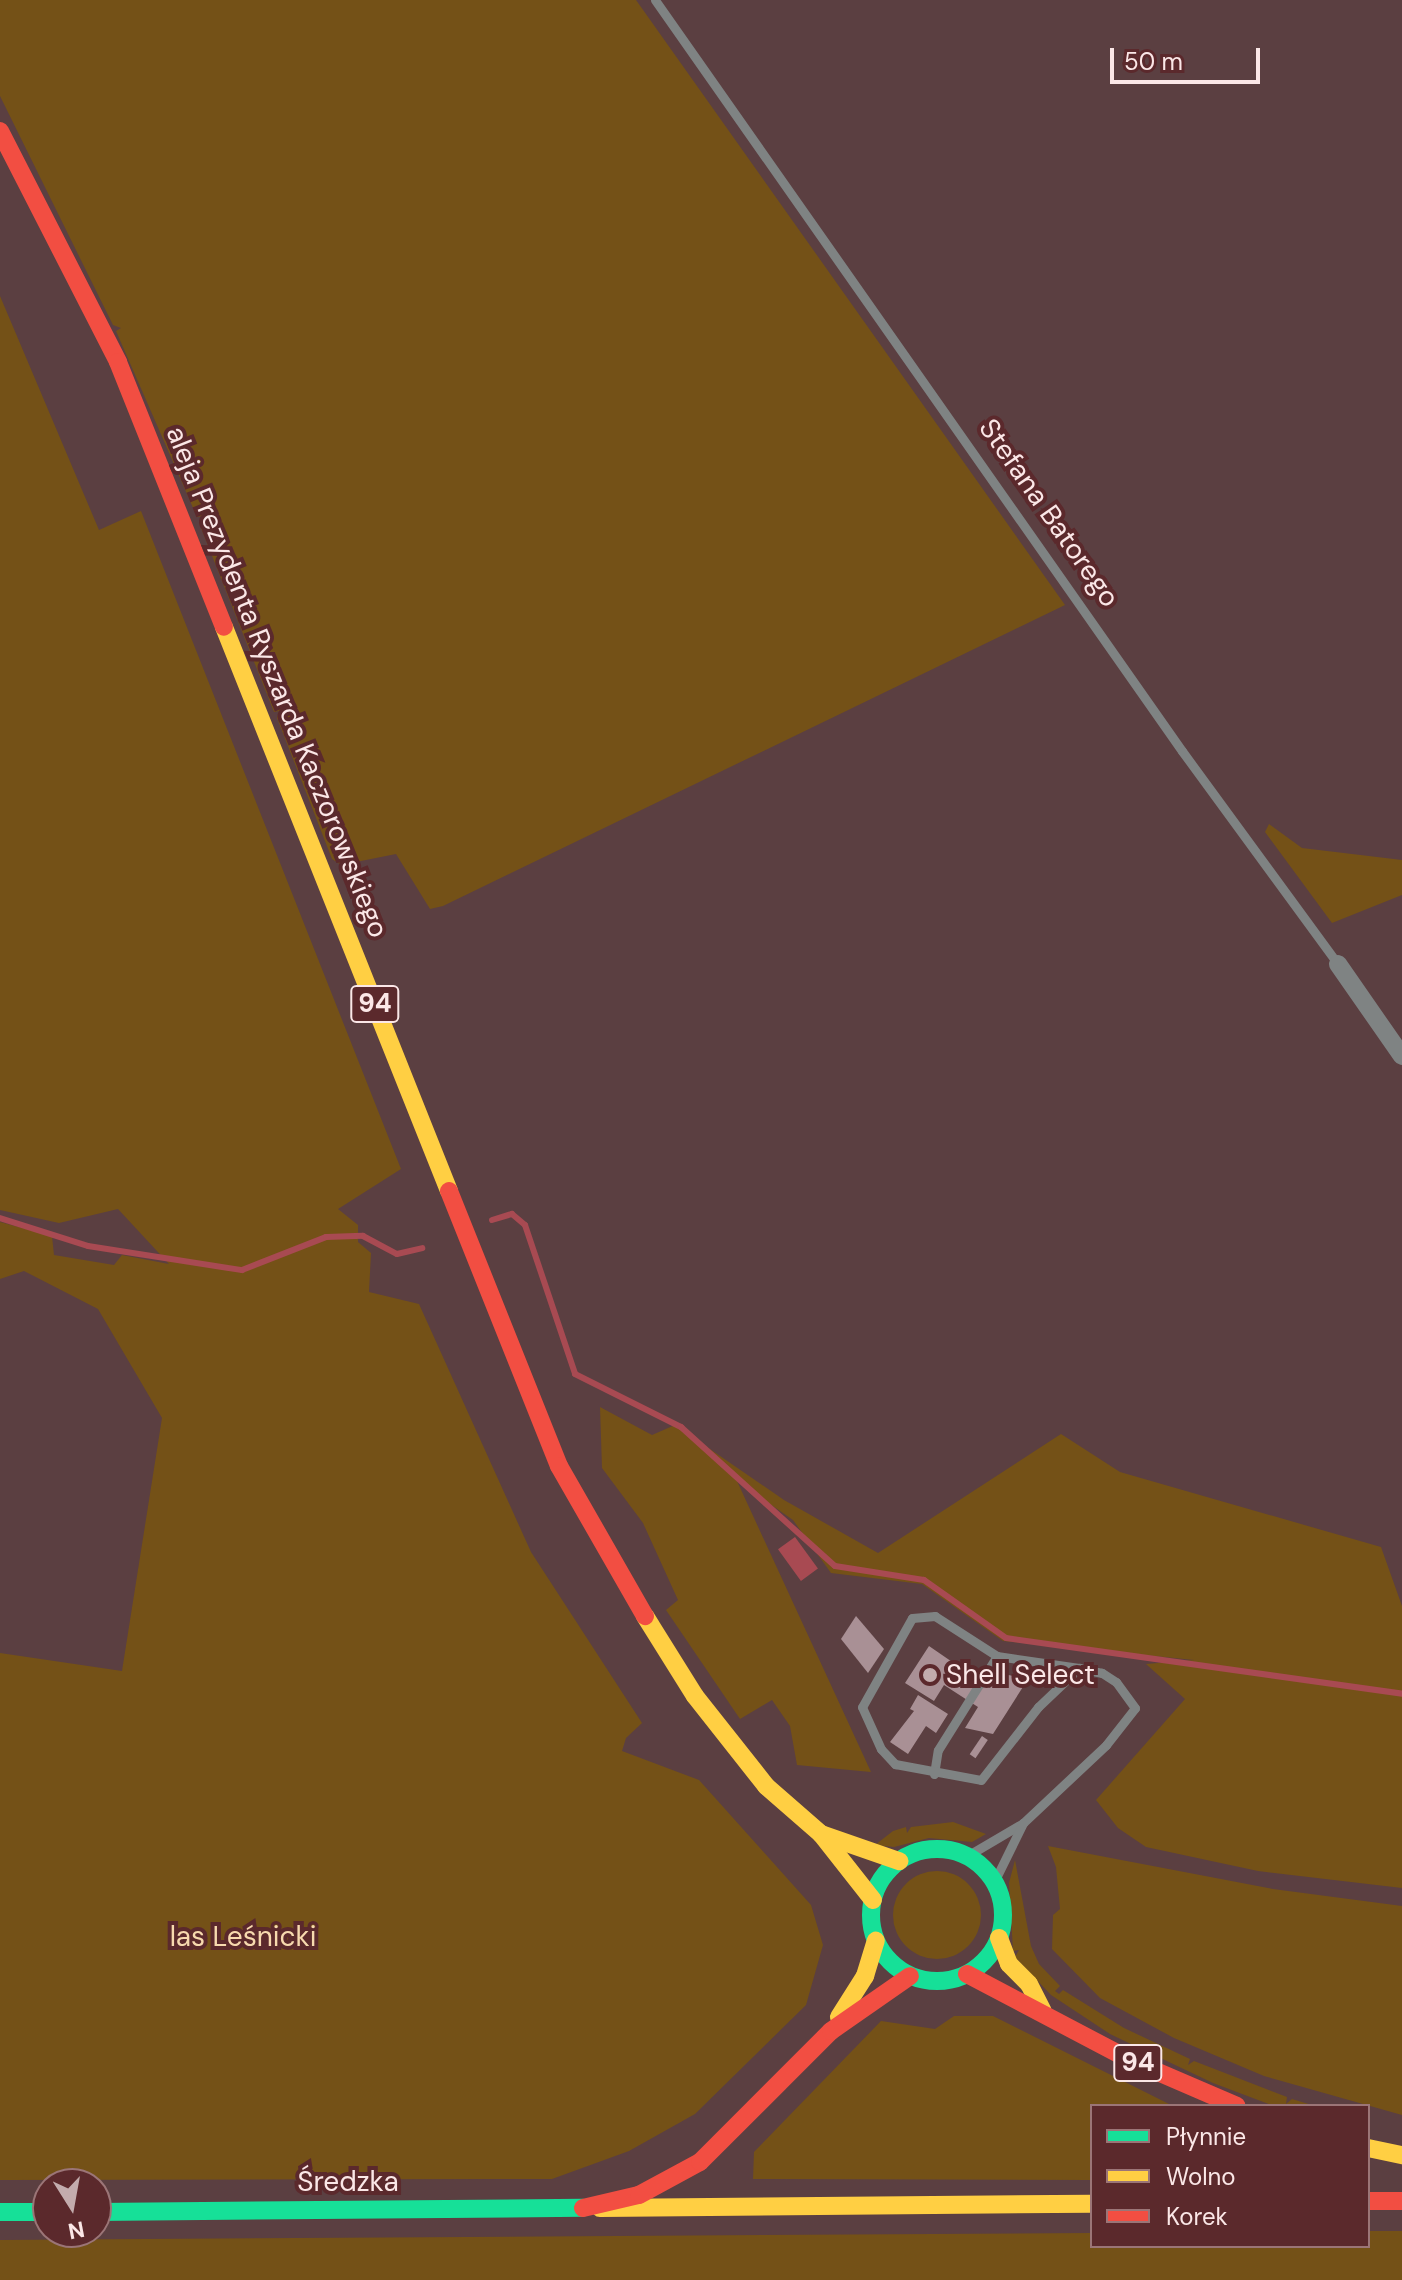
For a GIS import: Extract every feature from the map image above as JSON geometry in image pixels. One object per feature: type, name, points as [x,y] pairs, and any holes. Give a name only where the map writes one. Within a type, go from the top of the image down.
[{"type":"main road","name":"aleja Prezydenta Ryszarda Kaczorowskiego","points":[[0,131],[118,362],[559,1466],[620,1580],[695,1696],[766,1786],[821,1834],[873,1900]]},
{"type":"main road","name":"aleja Prezydenta Ryszarda Kaczorowskiego","points":[[821,1834],[899,1861]]},
{"type":"main road","points":[[831,2031],[865,1976],[876,1941],[873,1900],[899,1861],[919,1852],[967,1856],[994,1882]]},
{"type":"main road","name":"94","points":[[994,1882],[1002,1910],[999,1938],[1009,1964],[1029,1984],[1043,2011]]},
{"type":"main road","points":[[876,1941],[890,1961],[910,1976],[949,1980],[981,1965],[999,1938]]},
{"type":"main road","name":"94","points":[[967,1974],[1043,2011],[1130,2060],[1232,2104]]},
{"type":"main road","points":[[600,2208],[639,2195],[700,2162],[831,2031],[910,1976]]},
{"type":"main road","points":[[1370,2148],[1402,2155]]},
{"type":"main road","points":[[1370,2201],[1402,2201]]},
{"type":"main road","name":"Średzka","points":[[112,2212],[1090,2204]]},
{"type":"main road","points":[[0,2212],[32,2212]]},
{"type":"street","name":"Stefana Batorego","points":[[1338,964],[1402,1056]]},
{"type":"lane","name":"Stefana Batorego","points":[[655,0],[1182,751],[1338,964]]},
{"type":"lane","points":[[967,1856],[1023,1823],[1106,1745],[1135,1708],[1111,1678],[1079,1668],[997,1656],[935,1616],[922,1613],[912,1618],[862,1707],[881,1749],[895,1764],[934,1774],[981,1780],[1038,1707],[1079,1668]]},
{"type":"lane","points":[[934,1774],[938,1750],[997,1656]]},
{"type":"lane","points":[[994,1882],[1023,1823]]},
{"type":"green space","points":[[0,0],[636,0],[1065,605],[443,906],[430,909],[396,854],[341,865],[332,859],[277,718],[279,711],[274,712],[199,523],[202,516],[197,517],[116,331],[121,328],[113,325],[0,96]]},
{"type":"green space","name":"las Leśnicki","points":[[0,296],[99,530],[141,511],[401,1169],[338,1209],[358,1225],[358,1242],[371,1253],[369,1292],[419,1304],[531,1552],[642,1723],[626,1738],[622,1751],[699,1780],[811,1905],[823,1945],[806,2005],[695,2114],[629,2151],[552,2179],[112,2180],[112,2168],[32,2168],[32,2180],[0,2180],[0,1653],[122,1671],[162,1418],[98,1309],[24,1271],[0,1279],[0,1222],[52,1236],[54,1255],[114,1265],[122,1255],[169,1264],[118,1209],[59,1223],[0,1210]]},
{"type":"green space","points":[[1269,824],[1302,848],[1402,860],[1402,895],[1332,923],[1265,832]]},
{"type":"green space","points":[[600,1407],[652,1435],[675,1425],[784,1500],[878,1553],[1061,1434],[1120,1472],[1381,1547],[1402,1606],[1402,1888],[1258,1871],[1146,1847],[1118,1828],[1096,1800],[1185,1699],[1146,1664],[1194,1660],[1003,1641],[922,1584],[831,1573],[793,1520],[737,1481],[871,1772],[797,1765],[790,1726],[772,1700],[740,1719],[666,1610],[678,1600],[643,1523],[602,1468]]},
{"type":"green space","points":[[953,1822],[986,1834],[972,1842],[929,1838],[894,1847],[875,1845],[893,1831],[906,1827],[907,1833],[911,1827]]},
{"type":"green space","points":[[1048,1846],[1273,1889],[1402,1906],[1402,2115],[1264,2076],[1174,2038],[1100,1998],[1052,1949],[1053,1915],[1060,1909],[1056,1867]]},
{"type":"green space","points":[[1015,1860],[1031,1946],[1039,1964],[1060,1986],[1055,1991],[1059,1994],[1063,1990],[1124,2028],[1190,2059],[1188,2065],[1194,2061],[1287,2097],[1286,2104],[1269,2104],[1213,2083],[1110,2034],[1051,1995],[1015,1957],[1019,1950],[1013,1951],[1009,1883]]},
{"type":"green space","points":[[937,1871],[954,1874],[968,1884],[978,1898],[981,1915],[978,1932],[968,1946],[954,1956],[937,1959],[920,1956],[906,1946],[896,1932],[893,1915],[896,1898],[906,1884],[920,1874]]},
{"type":"green space","points":[[954,2016],[993,2016],[1169,2104],[1090,2104],[1090,2180],[753,2179],[754,2152],[881,2021],[935,2029]]},
{"type":"green space","points":[[1292,2099],[1308,2104],[1286,2104]]},
{"type":"green space","points":[[1370,2231],[1402,2231],[1402,2280],[0,2280],[0,2240],[32,2240],[32,2248],[112,2248],[112,2239],[1090,2233],[1090,2248],[1370,2248]]},
{"type":"shaded area","points":[[795,1537],[818,1569],[801,1581],[778,1549]]},
{"type":"building","points":[[856,1616],[884,1649],[868,1673],[841,1639]]},
{"type":"building","points":[[929,1646],[990,1688],[999,1673],[1028,1679],[993,1734],[965,1728],[978,1707],[944,1685],[934,1701],[905,1683]]},
{"type":"building","points":[[918,1695],[948,1714],[936,1733],[926,1726],[908,1754],[890,1742],[914,1711],[910,1709]]},
{"type":"building","points":[[982,1736],[988,1740],[976,1758],[970,1754]]},
{"type":"waterway","points":[[492,1220],[512,1214],[525,1225],[575,1374],[681,1427],[835,1566],[924,1580],[1006,1638],[1402,1694]]},
{"type":"waterway","points":[[0,1218],[88,1246],[242,1270],[326,1237],[363,1236],[397,1254],[422,1248]]},
{"type":"traffic: fast","points":[[937,1849],[962,1854],[983,1869],[998,1890],[1003,1915],[998,1940],[983,1961],[962,1976],[937,1981],[912,1976],[891,1961],[876,1940],[871,1915],[876,1890],[891,1869],[912,1854],[937,1849]]},
{"type":"traffic: fast","points":[[112,2212],[583,2208]]},
{"type":"traffic: fast","points":[[0,2212],[32,2212]]},
{"type":"traffic: slow","points":[[224,627],[449,1191]]},
{"type":"traffic: slow","points":[[645,1616],[695,1696],[766,1786],[821,1834],[899,1861]]},
{"type":"traffic: slow","points":[[821,1834],[873,1900]]},
{"type":"traffic: slow","points":[[999,1938],[1009,1964],[1029,1984],[1043,2011]]},
{"type":"traffic: slow","points":[[839,2017],[865,1976],[876,1941]]},
{"type":"traffic: slow","points":[[1370,2148],[1402,2155]]},
{"type":"traffic: slow","points":[[600,2208],[1090,2204]]},
{"type":"traffic: jam","points":[[0,131],[118,362],[224,627]]},
{"type":"traffic: jam","points":[[449,1191],[559,1466],[645,1616]]},
{"type":"traffic: jam","points":[[967,1974],[1130,2060],[1232,2104]]},
{"type":"traffic: jam","points":[[583,2208],[639,2195],[700,2162],[831,2031],[910,1976]]},
{"type":"traffic: jam","points":[[1370,2201],[1402,2201]]},
{"type":"place","name":"Shell Select","points":[[930,1675]]}]
